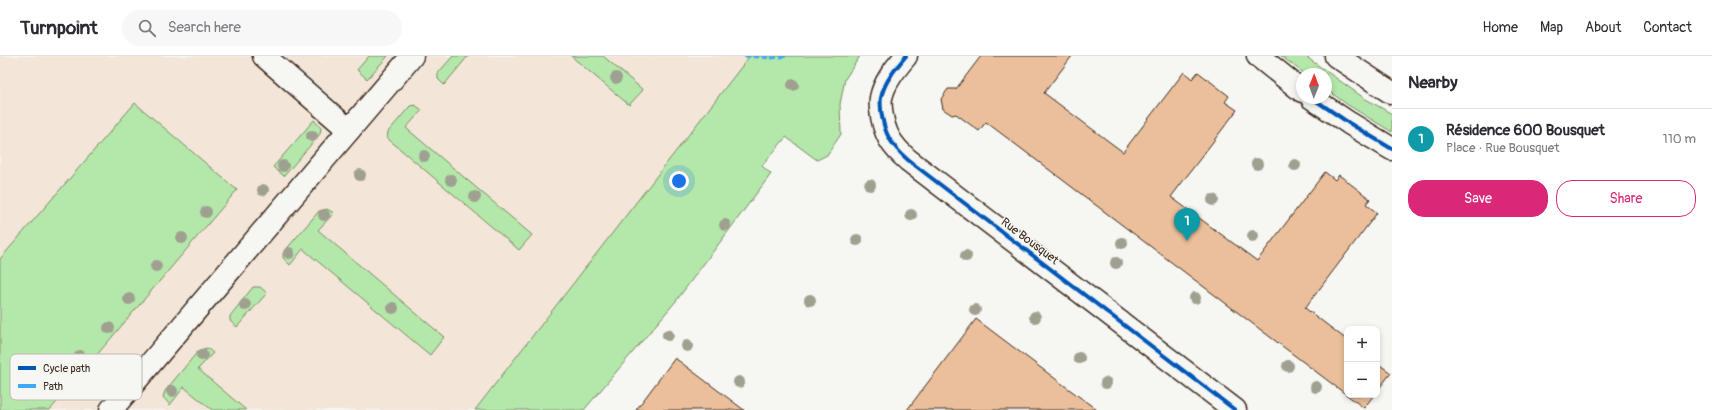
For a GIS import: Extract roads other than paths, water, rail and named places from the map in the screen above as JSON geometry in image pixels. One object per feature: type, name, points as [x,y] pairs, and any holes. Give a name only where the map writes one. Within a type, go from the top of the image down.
[{"type":"street","points":[[264,56],[349,130]]},
{"type":"street","points":[[142,374],[412,56]]},
{"type":"street","name":"Rue Bousquet","points":[[906,56],[894,71],[880,99],[886,134],[895,148],[908,160],[1235,410]]},
{"type":"street","points":[[1258,56],[1296,86]]},
{"type":"street","points":[[1336,56],[1392,93]]},
{"type":"street","points":[[1321,104],[1392,149]]},
{"type":"street","points":[[111,410],[120,400]]},
{"type":"place","name":"Résidence 600 Bousquet","points":[[1187,241]]}]
